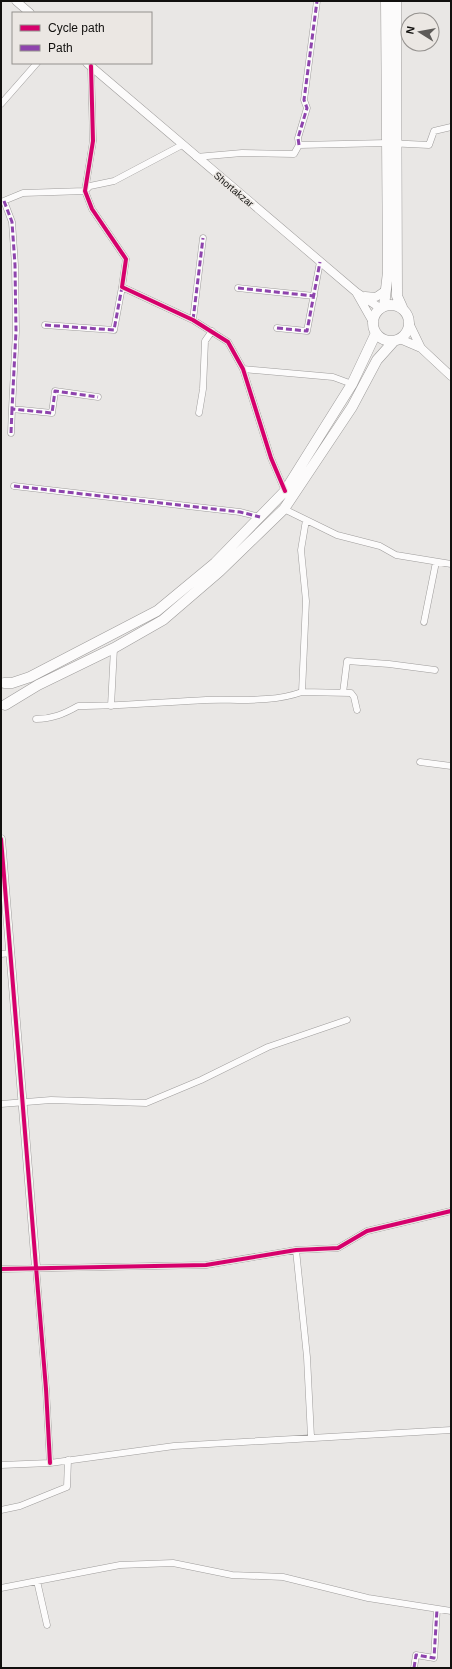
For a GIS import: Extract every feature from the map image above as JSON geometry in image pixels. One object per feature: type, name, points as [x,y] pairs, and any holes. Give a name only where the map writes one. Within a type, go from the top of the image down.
[{"type":"highway","points":[[3,706],[38,685],[114,648],[163,620],[220,571],[284,509],[352,407],[376,360],[405,334],[409,323],[406,311],[402,307],[397,296],[386,1]]},
{"type":"highway","points":[[382,307],[388,272],[396,1]]},
{"type":"highway","points":[[397,340],[381,338],[376,333],[373,322],[374,316],[382,307],[390,304],[402,307]]},
{"type":"highway","points":[[2,682],[12,683],[30,677],[157,611],[215,563],[285,491],[352,384],[376,333]]},
{"type":"highway","points":[[2,682],[8,694],[3,706]]},
{"type":"street","points":[[16,1],[29,12]]},
{"type":"street","points":[[196,157],[242,153],[294,154],[299,145],[298,138],[307,108],[304,100],[317,1]]},
{"type":"street","points":[[1,104],[36,64]]},
{"type":"street","points":[[44,325],[114,330],[122,287],[126,259],[92,209],[85,191],[93,141],[89,64]]},
{"type":"street","name":"Shortakzar","points":[[89,64],[196,157],[356,292],[373,322]]},
{"type":"street","points":[[299,145],[392,143],[429,145],[434,131],[451,127]]},
{"type":"street","points":[[11,433],[16,331],[15,265],[12,222],[2,201],[23,192],[85,191],[90,186],[114,181],[182,145]]},
{"type":"street","points":[[193,320],[203,238]]},
{"type":"street","points":[[277,328],[307,331],[320,262]]},
{"type":"street","points":[[122,287],[193,320],[228,342],[243,369],[271,458],[285,491]]},
{"type":"street","points":[[238,288],[314,296]]},
{"type":"street","points":[[364,296],[376,297],[386,290]]},
{"type":"street","points":[[356,292],[382,307]]},
{"type":"street","points":[[409,323],[421,348],[451,376]]},
{"type":"street","points":[[199,413],[203,389],[206,341],[212,331]]},
{"type":"street","points":[[397,340],[421,348]]},
{"type":"street","points":[[243,369],[333,376],[352,384]]},
{"type":"street","points":[[12,409],[52,414],[54,391],[98,397]]},
{"type":"street","points":[[14,486],[240,512],[260,517]]},
{"type":"street","points":[[284,509],[337,535],[380,546],[396,555],[451,564]]},
{"type":"street","points":[[302,692],[306,601],[301,550],[306,520]]},
{"type":"street","points":[[424,622],[436,562]]},
{"type":"street","points":[[111,706],[114,648]]},
{"type":"street","points":[[343,693],[347,661],[389,664],[435,670]]},
{"type":"street","points":[[36,719],[47,719],[63,715],[78,706],[111,706],[207,700],[257,700],[290,696],[302,692],[343,693],[353,695],[357,710]]},
{"type":"street","points":[[420,762],[451,766]]},
{"type":"street","points":[[1,839],[4,899],[23,1102],[46,1389],[50,1463]]},
{"type":"street","points":[[1,954],[10,953]]},
{"type":"street","points":[[1,1104],[51,1100],[146,1103],[201,1080],[268,1047],[346,1020]]},
{"type":"street","points":[[1,1268],[206,1265],[296,1250],[338,1248],[367,1231],[451,1211]]},
{"type":"street","points":[[296,1250],[307,1357],[311,1438]]},
{"type":"street","points":[[1,1465],[50,1463],[174,1446],[451,1430]]},
{"type":"street","points":[[1,1510],[20,1506],[67,1487],[68,1460]]},
{"type":"street","points":[[1,1588],[120,1565],[173,1563],[232,1575],[283,1577],[368,1598],[451,1611]]},
{"type":"street","points":[[37,1581],[47,1625]]},
{"type":"street","points":[[414,1668],[416,1655],[434,1658],[436,1609]]},
{"type":"marked path","points":[[299,145],[298,138],[307,108],[304,100],[317,1]]},
{"type":"marked path","points":[[4,201],[12,222],[15,265],[16,331],[12,409],[52,413],[55,391],[98,397]]},
{"type":"marked path","points":[[193,320],[203,238]]},
{"type":"marked path","points":[[277,328],[307,331],[320,262]]},
{"type":"marked path","points":[[45,325],[114,330],[122,287]]},
{"type":"marked path","points":[[238,288],[314,296]]},
{"type":"marked path","points":[[11,433],[12,409]]},
{"type":"marked path","points":[[14,486],[240,512],[260,517]]},
{"type":"marked path","points":[[414,1668],[416,1655],[434,1658],[437,1609]]},
{"type":"cycle path","points":[[91,66],[93,141],[85,191],[92,209],[126,259],[122,287],[193,320],[228,342],[243,369],[271,458],[285,491]]},
{"type":"cycle path","points":[[1,839],[46,1389],[50,1463]]},
{"type":"cycle path","points":[[1,1269],[206,1265],[296,1250],[338,1248],[367,1231],[451,1211]]}]
